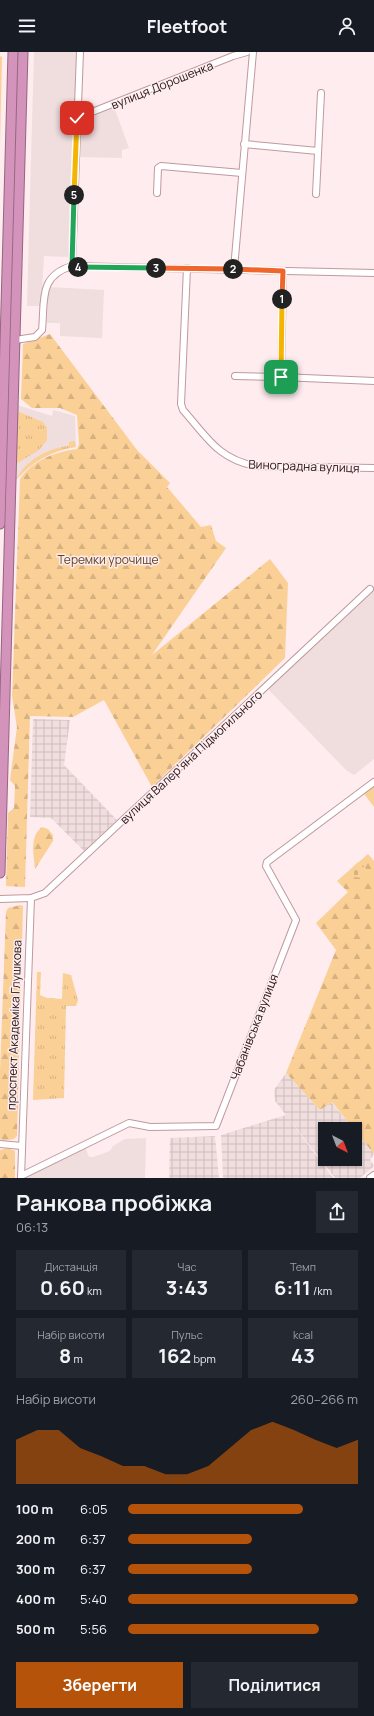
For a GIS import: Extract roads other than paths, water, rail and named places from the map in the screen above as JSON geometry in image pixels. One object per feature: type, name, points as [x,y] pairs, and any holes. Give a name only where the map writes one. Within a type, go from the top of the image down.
[{"type":"highway","points":[[0,524],[4,357],[2,313],[13,52]]},
{"type":"highway","points":[[0,873],[24,52]]},
{"type":"street","points":[[72,266],[80,52]]},
{"type":"street","name":"вулиця Дорошенка","points":[[77,118],[233,56],[247,52]]},
{"type":"street","points":[[234,269],[253,52]]},
{"type":"street","points":[[316,194],[321,93]]},
{"type":"street","points":[[244,144],[318,151]]},
{"type":"street","points":[[157,193],[158,168],[161,166],[242,173]]},
{"type":"street","points":[[15,340],[35,337],[42,330],[48,282],[57,272],[72,266],[374,273]]},
{"type":"street","name":"Виноградна вулиця","points":[[187,268],[181,404],[183,410],[222,453],[238,463],[255,466],[374,468]]},
{"type":"street","points":[[281,377],[283,271]]},
{"type":"street","points":[[235,376],[374,380]]},
{"type":"street","name":"вулиця Валерʼяна Підмогильного","points":[[0,899],[31,898],[50,888],[370,589]]},
{"type":"street","name":"Чабанівська вулиця","points":[[21,1177],[129,1124],[150,1127],[216,1126],[296,920],[266,866],[267,862],[374,782]]},
{"type":"street","name":"проспект Академіка Глушкова","points":[[21,1177],[31,898]]},
{"type":"street","points":[[0,1144],[22,1146]]},
{"type":"street","points":[[370,1178],[374,1175]]},
{"type":"park label","name":"Теремки урочище","points":[[108,559]]}]
